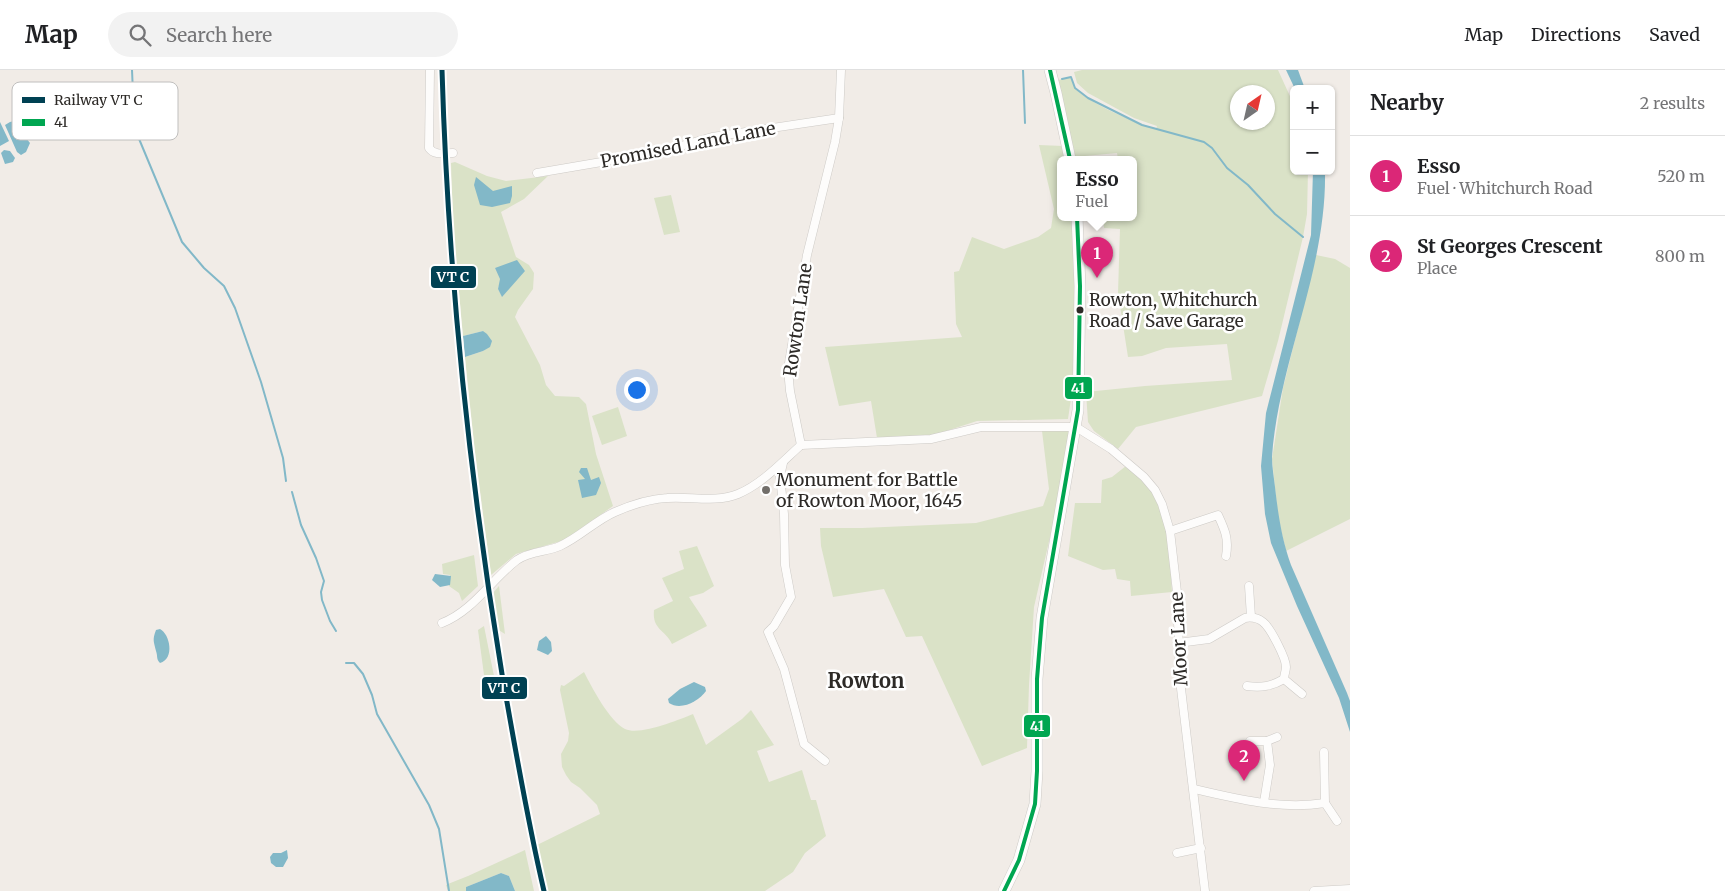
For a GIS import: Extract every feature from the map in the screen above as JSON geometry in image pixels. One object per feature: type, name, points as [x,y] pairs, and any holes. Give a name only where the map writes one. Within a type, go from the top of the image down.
[{"type":"highway","points":[[1050,70],[1069,156]]},
{"type":"highway","points":[[1004,891],[1018,860],[1035,804],[1037,679],[1042,618],[1076,427],[1080,371],[1077,221]]},
{"type":"street","points":[[430,70],[429,148],[437,154],[453,153]]},
{"type":"street","name":"Rowton Lane","points":[[801,445],[790,391],[788,369],[807,255],[835,142],[841,70]]},
{"type":"street","name":"Promised Land Lane","points":[[537,173],[660,152],[712,137],[838,118]]},
{"type":"street","points":[[442,623],[453,619],[477,600],[499,576],[519,559],[560,546],[614,513],[648,501],[667,498],[714,498],[737,494],[783,462],[801,445],[931,439],[981,427],[1076,427]]},
{"type":"street","name":"Moor Lane","points":[[1076,427],[1111,449],[1144,477],[1155,490],[1162,504],[1170,531],[1177,592],[1181,690],[1205,891]]},
{"type":"street","points":[[783,462],[780,476],[784,514],[785,565],[791,597],[774,626],[768,632],[784,669],[804,744],[825,761]]},
{"type":"street","points":[[1170,531],[1218,515],[1228,540],[1226,556]]},
{"type":"street","points":[[1249,586],[1251,617]]},
{"type":"street","points":[[1178,643],[1209,638],[1238,620],[1251,617],[1265,623],[1273,636],[1286,667],[1284,679]]},
{"type":"street","points":[[1248,686],[1265,687],[1284,679]]},
{"type":"street","points":[[1284,679],[1302,694]]},
{"type":"street","points":[[1250,741],[1266,741],[1277,737]]},
{"type":"street","points":[[1264,802],[1270,764],[1266,741]]},
{"type":"street","points":[[1324,752],[1324,803],[1337,822]]},
{"type":"street","points":[[1194,788],[1228,797],[1287,806],[1324,803]]},
{"type":"street","points":[[1177,853],[1201,848]]},
{"type":"street","points":[[1314,891],[1350,889]]},
{"type":"green space","points":[[1082,70],[1278,70],[1290,96],[1290,175],[1308,175],[1307,214],[1303,237],[1278,341],[1262,396],[1136,427],[1118,449],[1094,431],[1088,422],[1086,392],[1232,380],[1227,344],[1166,348],[1142,356],[1128,357],[1118,293],[1120,229],[1104,228],[1103,221],[1137,221],[1137,156],[1118,156],[1117,153],[1074,156],[1058,80],[1071,77],[1075,88],[1090,100],[1137,122],[1156,129],[1157,126],[1134,118],[1088,93],[1077,83],[1074,72]]},
{"type":"green space","points":[[1039,145],[1063,146],[1065,156],[1057,156],[1057,221],[1073,221],[1076,364],[1068,419],[977,421],[934,435],[877,438],[871,401],[839,406],[825,347],[962,337],[956,324],[954,272],[959,271],[972,237],[1004,249],[1038,237],[1051,228],[1054,209]]},
{"type":"green space","points":[[455,162],[487,176],[506,181],[548,176],[524,199],[501,212],[516,257],[529,265],[534,273],[533,289],[515,317],[540,365],[546,385],[555,396],[579,397],[586,404],[596,454],[613,506],[565,540],[516,554],[491,575],[465,357],[487,348],[483,331],[463,336],[453,226],[451,163]],"holes":[[[495,268],[525,270],[502,296],[498,289],[501,279]]]},
{"type":"green space","points":[[671,195],[680,232],[664,235],[654,198]]},
{"type":"green space","points":[[1316,255],[1335,259],[1350,268],[1350,519],[1286,551],[1278,517],[1272,459],[1283,388]]},
{"type":"green space","points":[[618,407],[627,436],[602,445],[592,416]]},
{"type":"green space","points":[[1042,431],[1070,431],[1058,502],[1034,607],[1027,748],[982,766],[922,636],[906,637],[884,589],[833,597],[821,546],[820,528],[976,523],[1043,506],[1049,489]]},
{"type":"green space","points":[[1126,466],[1149,487],[1162,513],[1168,539],[1172,592],[1131,596],[1130,581],[1117,579],[1115,569],[1103,570],[1068,556],[1075,503],[1101,503],[1102,480],[1112,477]]},
{"type":"green space","points":[[697,546],[714,586],[703,593],[689,597],[707,626],[672,644],[657,626],[654,617],[654,610],[673,601],[662,578],[684,569],[679,551]]},
{"type":"green space","points":[[474,555],[478,586],[462,601],[459,593],[449,586],[450,575],[443,574],[442,564]]},
{"type":"green space","points":[[499,586],[505,634],[497,629],[492,594]]},
{"type":"green space","points":[[484,626],[495,681],[484,675],[478,630]]},
{"type":"green space","points":[[584,672],[613,719],[625,729],[632,731],[649,729],[693,714],[706,745],[742,719],[751,710],[774,745],[757,751],[769,782],[802,770],[811,800],[816,800],[826,836],[805,853],[793,872],[765,891],[548,891],[537,845],[600,814],[597,805],[571,782],[562,767],[561,754],[568,741],[569,733],[560,690],[561,685],[564,686]]},
{"type":"green space","points":[[525,850],[534,891],[515,891],[509,876],[501,873],[466,887],[466,891],[448,891],[446,885]]},
{"type":"water","points":[[1286,70],[1298,70],[1304,85],[1293,85]]},
{"type":"water","points":[[0,122],[9,141],[0,146]]},
{"type":"water","points":[[12,122],[12,140],[28,140],[30,143],[26,152],[21,155],[17,152],[5,125]]},
{"type":"water","points":[[4,150],[10,151],[15,158],[13,162],[5,164],[1,153]]},
{"type":"water","points":[[1313,175],[1325,175],[1324,208],[1319,244],[1276,421],[1272,465],[1279,517],[1288,556],[1350,701],[1350,732],[1339,698],[1297,606],[1271,543],[1265,514],[1261,466],[1266,413],[1311,235]]},
{"type":"water","points":[[476,177],[493,191],[512,186],[510,203],[492,207],[480,205],[474,185]]},
{"type":"water","points":[[517,260],[525,271],[502,297],[498,289],[500,279],[495,268]]},
{"type":"water","points":[[483,331],[492,341],[490,347],[465,357],[463,336]]},
{"type":"water","points":[[581,468],[587,468],[591,480],[599,477],[601,483],[596,495],[582,498],[578,480],[585,479],[579,472]]},
{"type":"water","points":[[435,574],[451,576],[450,585],[440,587],[432,580]]},
{"type":"water","points":[[160,629],[168,641],[169,652],[165,661],[160,663],[154,639],[156,630]]},
{"type":"water","points":[[546,636],[551,642],[552,651],[548,655],[537,650],[539,641]]},
{"type":"water","points":[[694,682],[705,687],[706,691],[699,698],[689,704],[679,706],[669,703],[668,699],[680,689]]},
{"type":"water","points":[[287,850],[288,858],[283,867],[276,867],[271,863],[270,857],[273,853],[281,853]]},
{"type":"water","points":[[501,873],[509,876],[515,891],[466,891],[466,887]]},
{"type":"waterway","points":[[132,70],[133,82]]},
{"type":"waterway","points":[[1023,70],[1025,123]]},
{"type":"waterway","points":[[1062,79],[1071,77],[1075,88],[1088,98],[1142,125],[1204,142],[1212,148],[1227,168],[1248,185],[1275,214],[1303,237]]},
{"type":"waterway","points":[[140,140],[182,242],[204,268],[224,286],[235,308],[261,382],[283,458],[286,481]]},
{"type":"waterway","points":[[292,492],[301,525],[324,581],[321,592],[322,600],[336,631]]},
{"type":"waterway","points":[[346,663],[354,663],[363,674],[372,695],[377,714],[429,805],[439,829],[449,891]]},
{"type":"transit line","points":[[442,70],[449,222],[470,449],[502,674],[544,891]]},
{"type":"transit line","name":"41","points":[[1050,70],[1069,156]]},
{"type":"transit line","name":"41","points":[[1004,891],[1019,860],[1035,804],[1037,679],[1042,618],[1078,410],[1080,286],[1077,221]]},
{"type":"place","name":"Esso","points":[[1097,278]]},
{"type":"place","name":"Rowton, Whitchurch Road / Save Garage","points":[[1080,310]]},
{"type":"place","name":"Monument for Battle of Rowton Moor, 1645","points":[[766,490]]},
{"type":"place","name":"St Georges Crescent","points":[[1244,781]]},
{"type":"district","name":"Rowton","points":[[866,681]]}]
